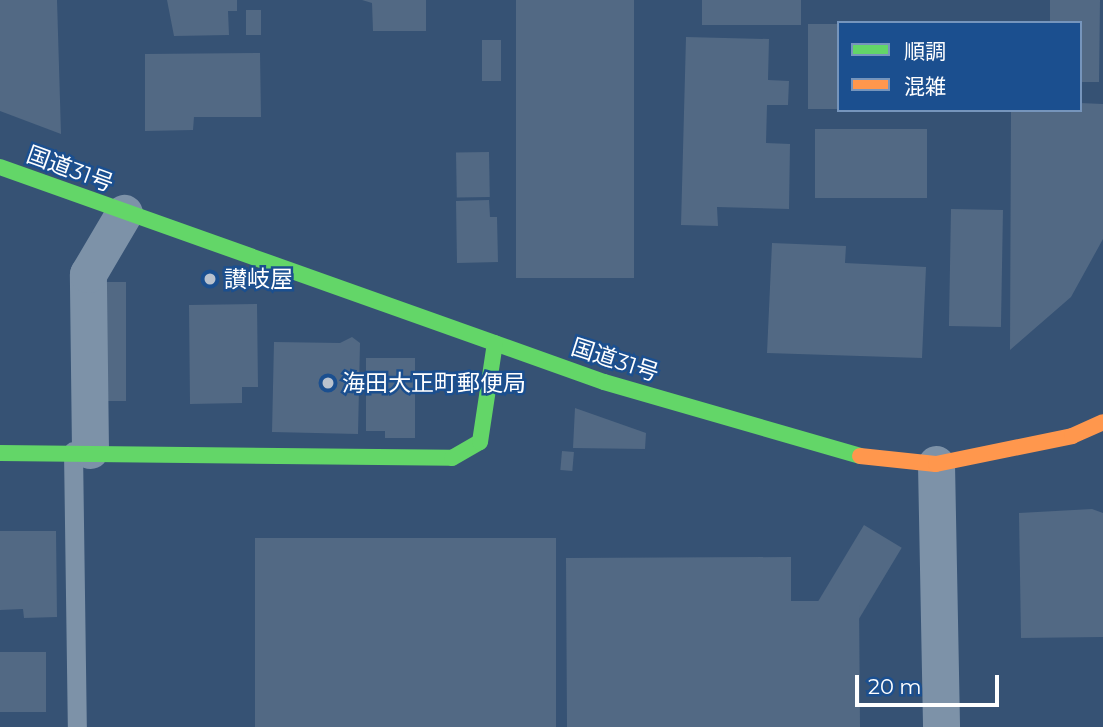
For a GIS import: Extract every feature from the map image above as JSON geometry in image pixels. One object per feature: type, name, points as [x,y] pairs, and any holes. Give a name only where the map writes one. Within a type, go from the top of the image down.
[{"type":"main road","name":"国道31号","points":[[0,167],[495,343],[842,452],[936,464],[1072,436],[1103,422]]},
{"type":"main road","name":"国道31号","points":[[12,191],[124,213]]},
{"type":"main road","points":[[0,453],[82,451],[453,458],[480,442],[495,343]]},
{"type":"street","points":[[82,451],[88,274],[124,213]]},
{"type":"street","points":[[936,464],[941,727]]},
{"type":"lane","points":[[76,727],[82,451]]},
{"type":"building","points":[[0,0],[57,0],[61,134],[0,111]]},
{"type":"building","points":[[167,0],[237,0],[237,11],[228,11],[229,35],[174,36]]},
{"type":"building","points":[[362,0],[426,0],[426,31],[373,31],[372,3]]},
{"type":"building","points":[[516,0],[634,0],[634,278],[516,278]]},
{"type":"building","points":[[702,0],[801,0],[801,25],[702,25]]},
{"type":"building","points":[[1050,0],[1100,0],[1099,82],[1082,82],[1082,21],[1050,21]]},
{"type":"building","points":[[246,10],[261,10],[261,35],[246,35]]},
{"type":"building","points":[[808,24],[837,24],[837,109],[808,109]]},
{"type":"building","points":[[686,37],[769,39],[768,80],[789,81],[788,105],[767,105],[766,143],[790,144],[789,209],[717,207],[718,226],[681,225]]},
{"type":"building","points":[[482,40],[501,40],[501,81],[482,81]]},
{"type":"building","points":[[260,53],[261,117],[194,117],[193,130],[145,131],[145,54]]},
{"type":"building","points":[[1082,103],[1103,104],[1103,239],[1071,297],[1010,350],[1011,112],[1082,112]]},
{"type":"building","points":[[815,129],[927,129],[927,198],[815,198]]},
{"type":"building","points":[[489,152],[490,197],[457,198],[456,153]]},
{"type":"building","points":[[489,200],[490,217],[497,217],[498,262],[457,263],[456,201]]},
{"type":"building","points":[[951,209],[1003,210],[1001,327],[949,326]]},
{"type":"building","points":[[772,243],[846,246],[845,263],[926,267],[922,358],[767,353]]},
{"type":"building","points":[[105,282],[126,282],[126,401],[105,401]]},
{"type":"building","points":[[257,304],[258,387],[242,387],[242,403],[190,404],[189,305]]},
{"type":"building","points":[[352,337],[360,343],[358,434],[272,432],[274,342],[340,343]]},
{"type":"building","points":[[366,358],[415,358],[415,438],[385,438],[385,431],[366,431]]},
{"type":"building","points":[[575,408],[646,433],[645,449],[573,448]]},
{"type":"building","points":[[562,451],[574,452],[572,471],[560,470]]},
{"type":"building","points":[[1092,509],[1103,513],[1103,637],[1021,638],[1019,513]]},
{"type":"building","points":[[864,525],[902,548],[798,721],[760,698]]},
{"type":"building","points":[[0,531],[56,531],[57,617],[24,618],[23,609],[0,610]]},
{"type":"building","points":[[255,538],[556,538],[556,727],[255,727]]},
{"type":"building","points":[[791,557],[791,601],[859,601],[860,727],[567,727],[566,558]]},
{"type":"building","points":[[0,652],[46,652],[46,712],[0,712]]},
{"type":"traffic: fast","points":[[0,167],[604,382],[860,456]]},
{"type":"traffic: fast","points":[[0,453],[452,458],[480,442],[495,343]]},
{"type":"traffic: slow","points":[[860,456],[936,464],[1072,436],[1103,422]]},
{"type":"place","name":"讃岐屋","points":[[210,279]]},
{"type":"place","name":"海田大正町郵便局","points":[[328,383]]}]
